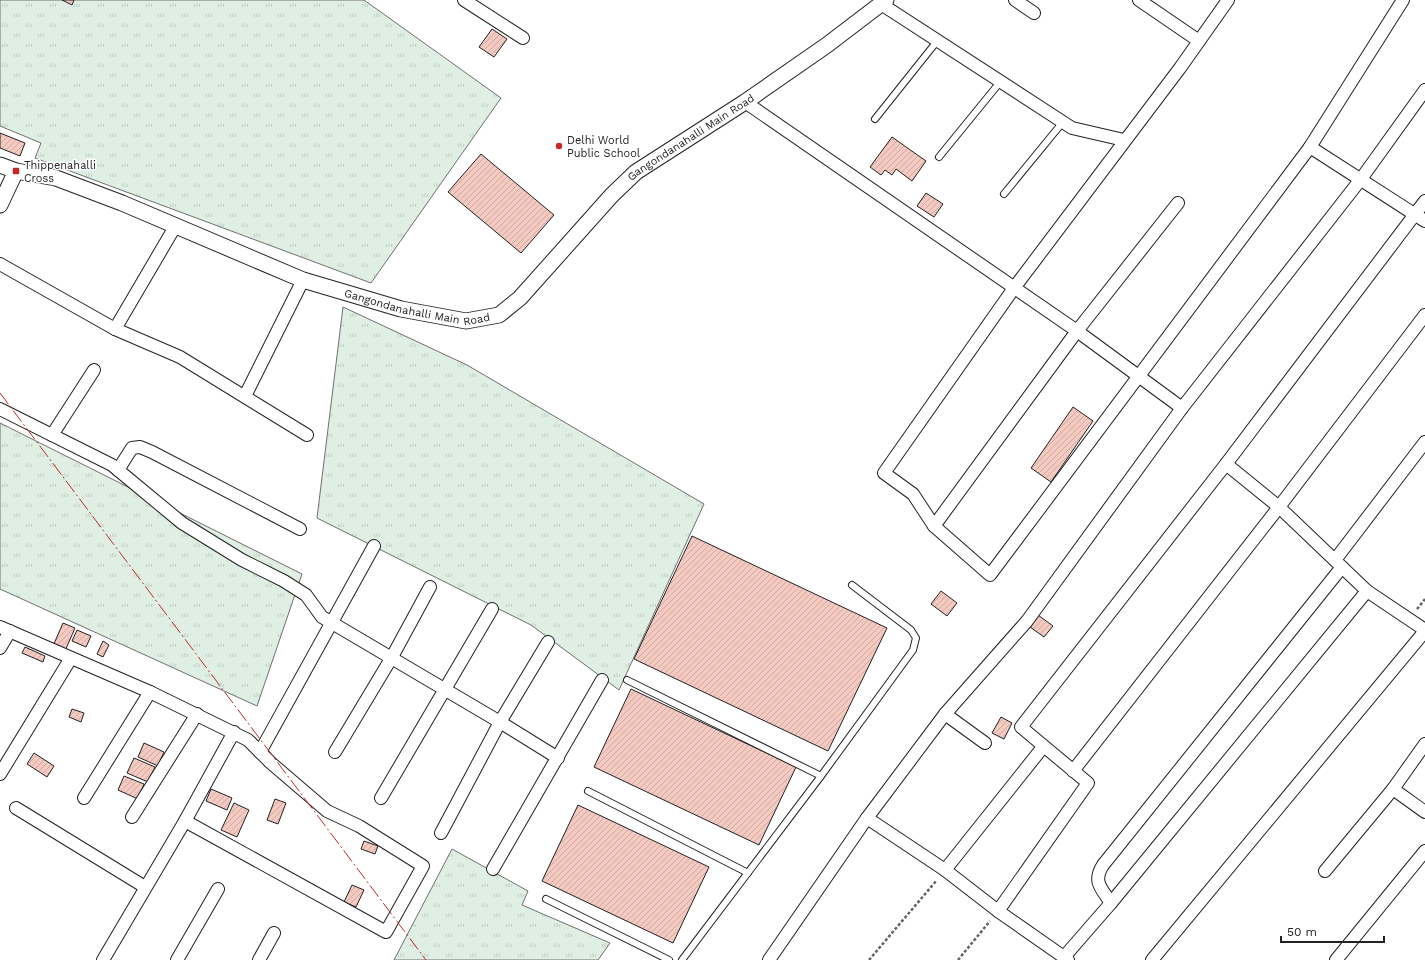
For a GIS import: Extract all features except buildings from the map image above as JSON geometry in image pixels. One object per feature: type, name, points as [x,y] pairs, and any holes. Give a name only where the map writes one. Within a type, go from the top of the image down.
[{"type":"street","points":[[464,0],[523,38]]},
{"type":"street","points":[[1015,0],[1034,13]]},
{"type":"street","points":[[1139,0],[1199,41]]},
{"type":"street","points":[[1228,0],[1014,288],[884,473],[913,494],[934,526],[990,575],[1310,147],[1403,0]]},
{"type":"street","points":[[884,2],[938,40],[1072,128],[1124,140]]},
{"type":"street","name":"Gangondanahalli Main Road","points":[[0,165],[16,170],[56,178],[176,225],[303,280],[401,309],[466,321],[499,315],[520,298],[612,195],[636,172],[745,102],[827,45],[884,2]]},
{"type":"street","points":[[769,960],[867,818],[945,714],[1027,621],[1182,408],[1361,179],[1425,90]]},
{"type":"street","points":[[745,102],[1077,331],[1182,408]]},
{"type":"street","points":[[1310,147],[1425,221]]},
{"type":"street","points":[[0,205],[16,170]]},
{"type":"street","points":[[998,911],[1088,783],[1021,728],[1226,464],[1425,201]]},
{"type":"street","points":[[934,526],[1077,331],[1178,203]]},
{"type":"street","points":[[115,329],[176,225]]},
{"type":"street","points":[[0,264],[115,329],[180,357],[246,396],[307,435]]},
{"type":"street","points":[[246,396],[303,280]]},
{"type":"street","points":[[1073,770],[1279,507],[1425,315]]},
{"type":"street","points":[[52,435],[94,370]]},
{"type":"street","points":[[0,409],[112,465],[182,523],[242,560],[284,581],[306,596],[322,617],[392,657],[558,758]]},
{"type":"street","points":[[1111,903],[1097,882],[1098,873],[1103,865],[1338,563],[1425,442]]},
{"type":"street","points":[[118,470],[132,448],[140,447],[300,529]]},
{"type":"street","points":[[1152,960],[1425,630],[1367,591],[1279,507],[1226,464]]},
{"type":"street","points":[[260,752],[374,546]]},
{"type":"street","points":[[335,752],[392,657],[430,587]]},
{"type":"street","points":[[867,818],[945,870],[998,911],[1066,958],[1367,591]]},
{"type":"street","points":[[381,798],[492,609]]},
{"type":"street","points":[[0,648],[5,629],[150,692],[234,732],[248,740],[313,801],[327,811],[359,826],[423,866],[386,932],[184,821]]},
{"type":"street","points":[[441,833],[500,722],[548,642]]},
{"type":"street","points":[[0,774],[71,658]]},
{"type":"street","points":[[493,870],[602,680]]},
{"type":"street","points":[[84,798],[150,692]]},
{"type":"street","points":[[132,817],[197,714]]},
{"type":"street","points":[[945,714],[985,743]]},
{"type":"street","points":[[103,960],[234,732]]},
{"type":"street","points":[[1325,871],[1393,789],[1425,744]]},
{"type":"street","points":[[945,870],[1044,747]]},
{"type":"street","points":[[1393,789],[1425,812]]},
{"type":"street","points":[[16,808],[145,887]]},
{"type":"street","points":[[1336,960],[1425,851]]},
{"type":"street","points":[[177,960],[218,889]]},
{"type":"street","points":[[259,960],[274,933]]},
{"type":"lane","points":[[875,119],[938,40]]},
{"type":"lane","points":[[939,157],[1001,81]]},
{"type":"lane","points":[[1004,194],[1063,122]]},
{"type":"lane","points":[[682,960],[821,776],[909,656],[915,644],[916,638],[912,630],[852,585]]},
{"type":"lane","points":[[627,680],[821,776]]},
{"type":"lane","points":[[588,791],[748,873]]},
{"type":"lane","points":[[546,899],[669,960]]},
{"type":"path","points":[[869,960],[945,870]]},
{"type":"path","points":[[958,960],[998,911]]},
{"type":"green space","points":[[0,0],[364,0],[501,98],[371,283],[35,158],[41,143],[0,126]]},
{"type":"green space","points":[[343,307],[467,365],[704,504],[619,690],[531,625],[317,518]]},
{"type":"green space","points":[[0,423],[302,574],[257,706],[0,589]]},
{"type":"green space","points":[[452,849],[528,891],[522,905],[610,943],[598,960],[394,960]]},
{"type":"power","points":[[0,393],[426,960]]},
{"type":"place","name":"Delhi World Public School","points":[[559,146]]},
{"type":"place","name":"Thippenahalli Cross","points":[[16,171]]}]
